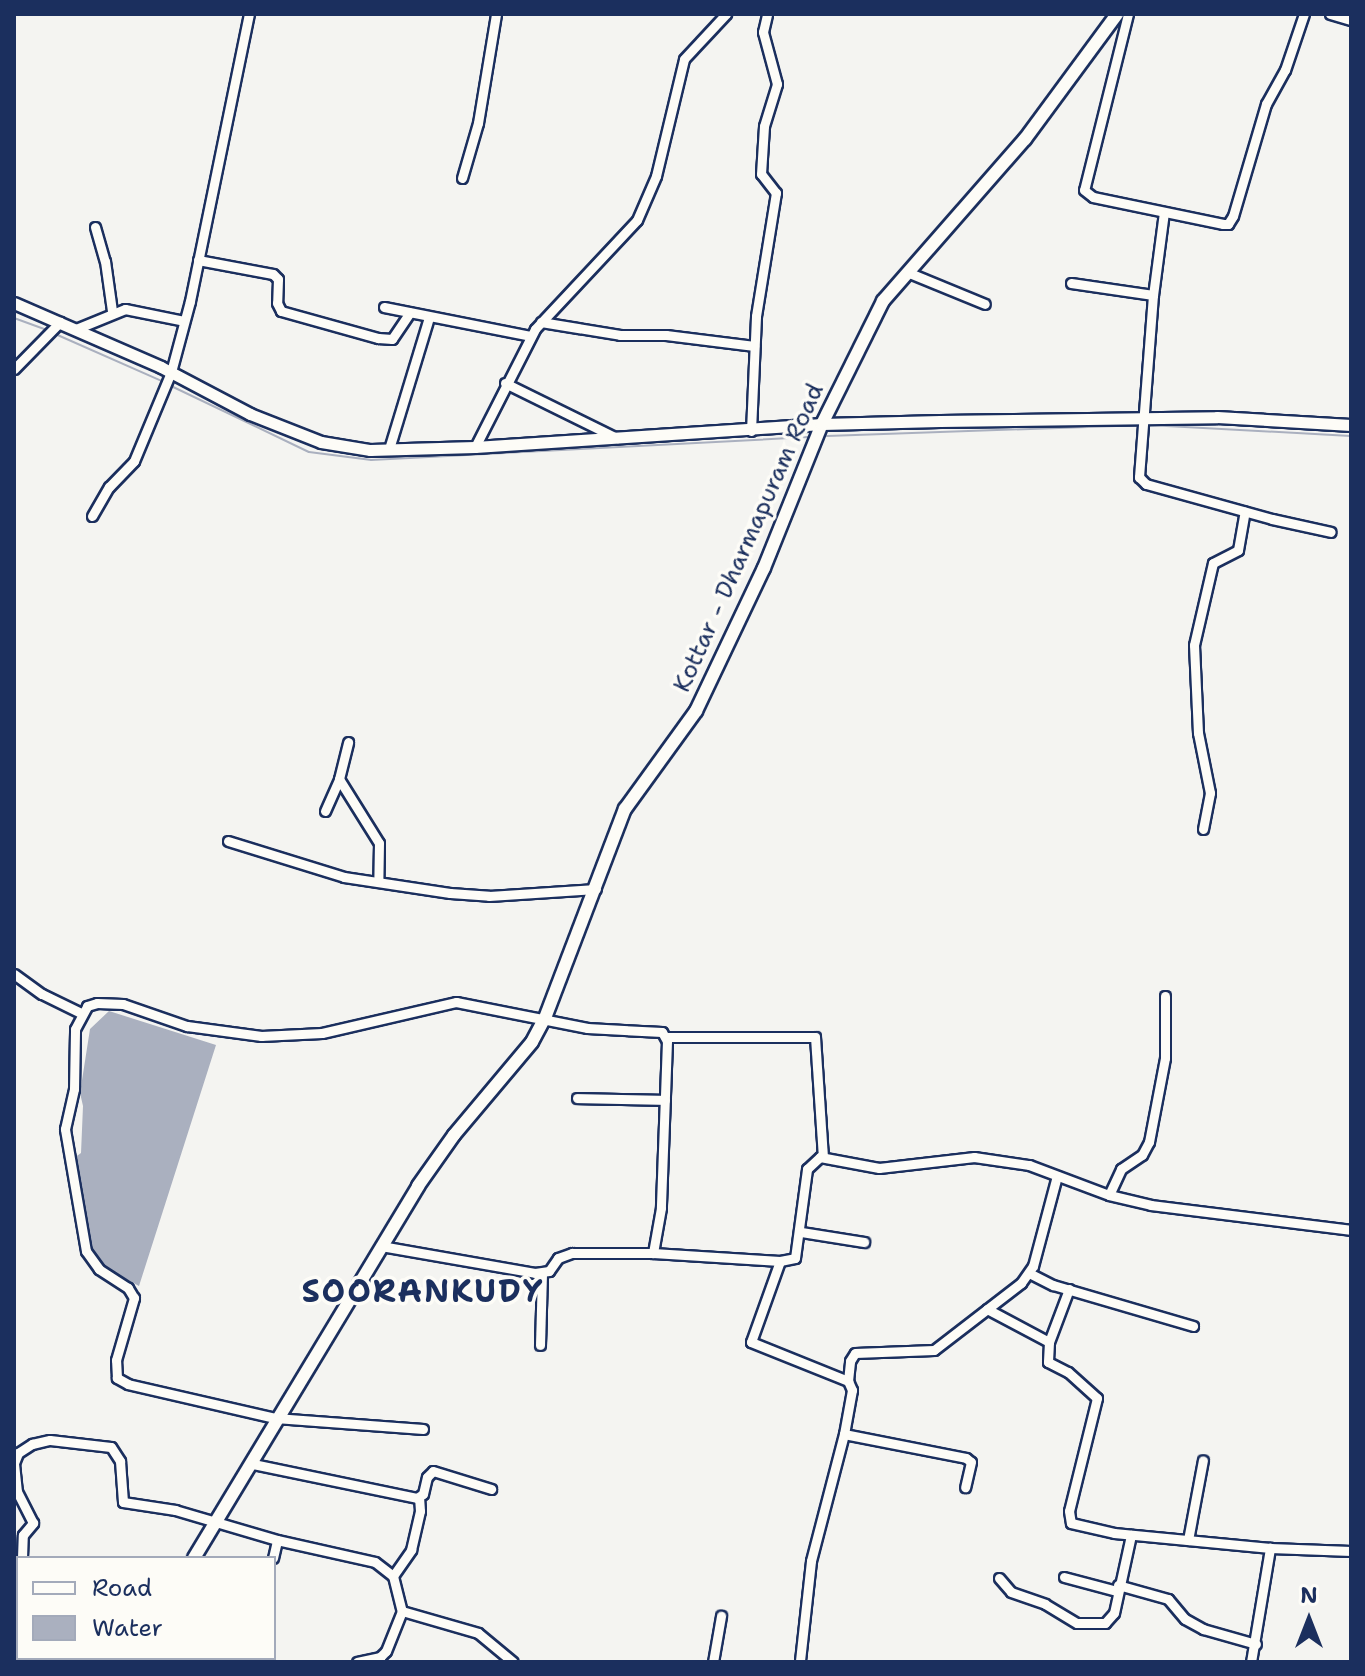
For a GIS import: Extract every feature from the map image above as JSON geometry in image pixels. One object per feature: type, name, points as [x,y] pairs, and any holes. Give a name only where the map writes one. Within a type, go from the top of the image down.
[{"type":"main road","name":"Kottar - Dharmapuram Road","points":[[195,1556],[253,1464],[275,1418],[381,1246],[454,1135],[532,1042],[545,1018],[625,809],[696,711],[764,568],[822,424],[871,321],[907,272],[1025,139],[1116,14]]},
{"type":"street","points":[[92,516],[109,487],[134,461],[168,377],[198,260],[249,14]]},
{"type":"street","points":[[462,178],[478,123],[496,14]]},
{"type":"street","points":[[475,447],[530,336],[637,220],[656,176],[684,59],[726,14]]},
{"type":"street","points":[[751,431],[754,346],[776,193],[761,174],[764,126],[777,84],[764,40],[762,25],[767,14]]},
{"type":"street","points":[[1128,14],[1084,190],[1093,197],[1223,224],[1231,221],[1266,104],[1285,70],[1304,14]]},
{"type":"street","points":[[1330,14],[1351,20]]},
{"type":"street","points":[[1164,212],[1153,295],[1139,474],[1142,482],[1245,512],[1331,532]]},
{"type":"street","points":[[95,227],[105,261],[112,311]]},
{"type":"street","points":[[198,260],[273,274],[278,279],[277,303],[281,311],[378,338],[392,339],[410,312]]},
{"type":"street","points":[[907,272],[985,304]]},
{"type":"street","points":[[1071,283],[1153,295]]},
{"type":"street","points":[[14,303],[76,329],[168,377],[250,414],[321,442],[370,450],[475,447],[822,424],[1145,422],[1351,425]]},
{"type":"street","points":[[384,307],[530,336]]},
{"type":"street","points":[[76,329],[112,311],[147,311],[184,321]]},
{"type":"street","points":[[389,449],[429,317]]},
{"type":"street","points":[[541,322],[620,335],[666,335],[754,346]]},
{"type":"street","points":[[14,369],[59,323]]},
{"type":"street","points":[[505,383],[617,438]]},
{"type":"street","points":[[1203,829],[1210,793],[1198,733],[1194,645],[1213,563],[1238,550],[1245,512]]},
{"type":"street","points":[[325,811],[339,779],[348,742]]},
{"type":"street","points":[[339,779],[379,843],[378,882]]},
{"type":"street","points":[[228,841],[310,869],[378,882],[489,896],[596,889]]},
{"type":"street","points":[[14,974],[42,994],[81,1013]]},
{"type":"street","points":[[1109,1195],[1121,1169],[1142,1155],[1149,1142],[1165,1058],[1165,996]]},
{"type":"street","points":[[423,1429],[275,1418],[128,1384],[117,1378],[116,1360],[134,1298],[128,1288],[91,1261],[86,1251],[65,1129],[74,1089],[75,1029],[87,1006],[108,1002],[187,1026],[227,1033],[293,1037],[354,1028],[456,1002],[587,1028],[660,1032],[666,1037],[815,1037],[823,1157]]},
{"type":"street","points":[[653,1253],[661,1208],[666,1037]]},
{"type":"street","points":[[577,1098],[665,1100]]},
{"type":"street","points":[[540,1345],[542,1273],[565,1254],[653,1253],[780,1261],[795,1258],[801,1232],[807,1169],[812,1162],[823,1157],[879,1168],[974,1157],[1029,1165],[1109,1195],[1151,1205],[1351,1230]]},
{"type":"street","points":[[800,1660],[811,1561],[852,1395],[848,1381],[850,1361],[855,1353],[929,1351],[987,1309],[1029,1273],[1057,1176]]},
{"type":"street","points":[[801,1232],[864,1242]]},
{"type":"street","points":[[381,1246],[542,1273]]},
{"type":"street","points":[[780,1261],[751,1342],[848,1381]]},
{"type":"street","points":[[1029,1273],[1069,1289],[1193,1326]]},
{"type":"street","points":[[1069,1289],[1049,1342],[1048,1362],[1068,1372],[1097,1398],[1069,1511],[1071,1523],[1131,1535],[1270,1548],[1351,1551]]},
{"type":"street","points":[[987,1309],[1049,1342]]},
{"type":"street","points":[[844,1434],[969,1459],[965,1487]]},
{"type":"street","points":[[22,1556],[23,1535],[33,1523],[18,1498],[14,1463],[22,1449],[43,1441],[111,1447],[118,1454],[123,1502],[175,1510],[277,1540],[359,1557],[387,1569],[393,1576],[402,1611],[386,1651],[380,1657],[357,1662]]},
{"type":"street","points":[[1188,1540],[1203,1460]]},
{"type":"street","points":[[253,1464],[419,1498]]},
{"type":"street","points":[[393,1576],[411,1550],[420,1511],[419,1498],[433,1471],[491,1489]]},
{"type":"street","points":[[999,1578],[1011,1592],[1084,1624],[1109,1620],[1131,1535]]},
{"type":"street","points":[[273,1556],[277,1540]]},
{"type":"street","points":[[1251,1662],[1270,1548]]},
{"type":"street","points":[[1064,1577],[1168,1599],[1185,1619],[1203,1629],[1256,1644]]},
{"type":"street","points":[[402,1611],[478,1633],[513,1662]]},
{"type":"street","points":[[713,1662],[721,1616]]},
{"type":"water","points":[[109,1011],[216,1045],[139,1286],[102,1266],[87,1240],[74,1158],[81,1153],[83,1106],[80,1093],[90,1029]]},
{"type":"waterway","points":[[14,318],[47,330]]},
{"type":"waterway","points":[[53,333],[164,382]]},
{"type":"waterway","points":[[169,385],[309,452],[371,460],[808,437]]},
{"type":"waterway","points":[[827,436],[1138,425]]},
{"type":"waterway","points":[[1148,425],[1351,436]]},
{"type":"district","name":"SOORANKUDY","points":[[423,1291]]}]
